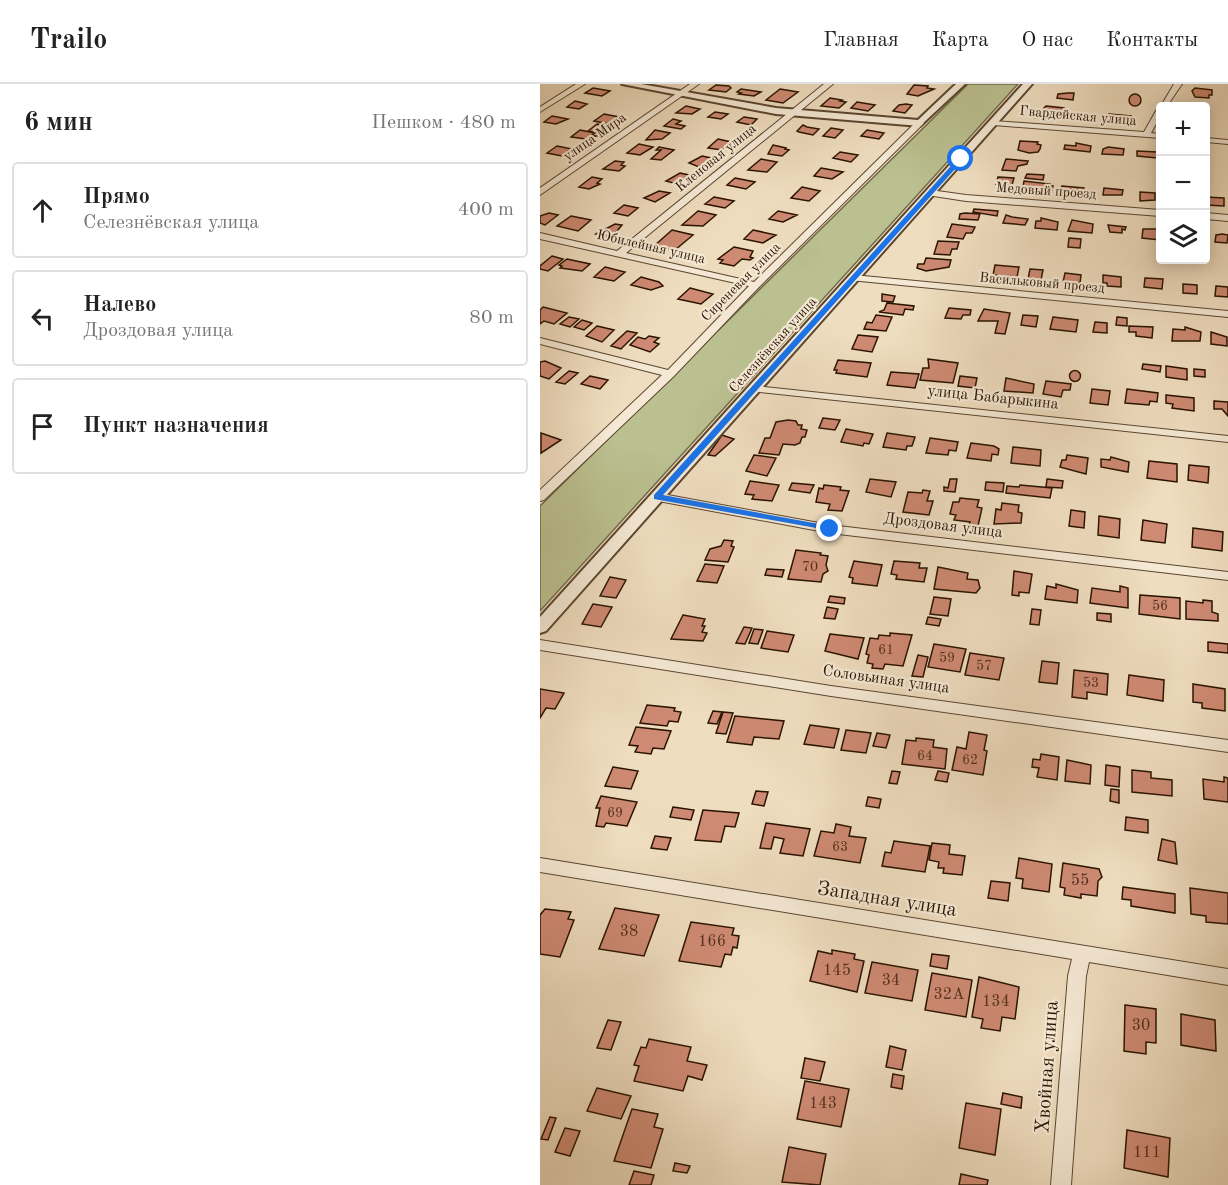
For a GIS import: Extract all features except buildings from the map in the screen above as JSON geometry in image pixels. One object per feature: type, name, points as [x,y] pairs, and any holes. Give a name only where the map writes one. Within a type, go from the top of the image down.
[{"type":"street","points":[[540,110],[581,84]]},
{"type":"street","points":[[626,84],[793,113],[920,123]]},
{"type":"street","name":"улица Мира","points":[[540,192],[695,84]]},
{"type":"street","name":"Кленовая улица","points":[[620,254],[828,84]]},
{"type":"street","name":"Сиреневая улица","points":[[540,497],[670,374],[756,285],[961,84]]},
{"type":"street","name":"Селезнёвская улица","points":[[540,627],[1028,84]]},
{"type":"street","points":[[1167,102],[1178,84]]},
{"type":"street","points":[[1146,135],[1156,119]]},
{"type":"street","name":"Гвардейская улица","points":[[994,123],[1156,136]]},
{"type":"street","points":[[1210,140],[1228,142]]},
{"type":"street","name":"Медовый проезд","points":[[930,193],[966,198],[1156,213]]},
{"type":"street","points":[[1210,216],[1228,218]]},
{"type":"street","name":"Юбилейная улица","points":[[540,236],[756,285]]},
{"type":"street","name":"Васильковый проезд","points":[[853,278],[1228,314]]},
{"type":"street","points":[[540,341],[670,374]]},
{"type":"street","name":"улица Бабарыкина","points":[[755,389],[1228,439]]},
{"type":"street","points":[[540,477],[556,482]]},
{"type":"street","name":"Дроздовая улица","points":[[657,497],[830,529],[1228,576]]},
{"type":"street","name":"Соловьиная улица","points":[[540,645],[831,691],[1228,746]]},
{"type":"street","name":"Западная улица","points":[[540,865],[1228,977]]},
{"type":"street","name":"Хвойная улица","points":[[1061,1185],[1077,976],[1082,952]]},
{"type":"green space","points":[[968,84],[1018,84],[540,611],[540,506]]},
{"type":"route","points":[[830,529],[657,497],[961,159]]}]
